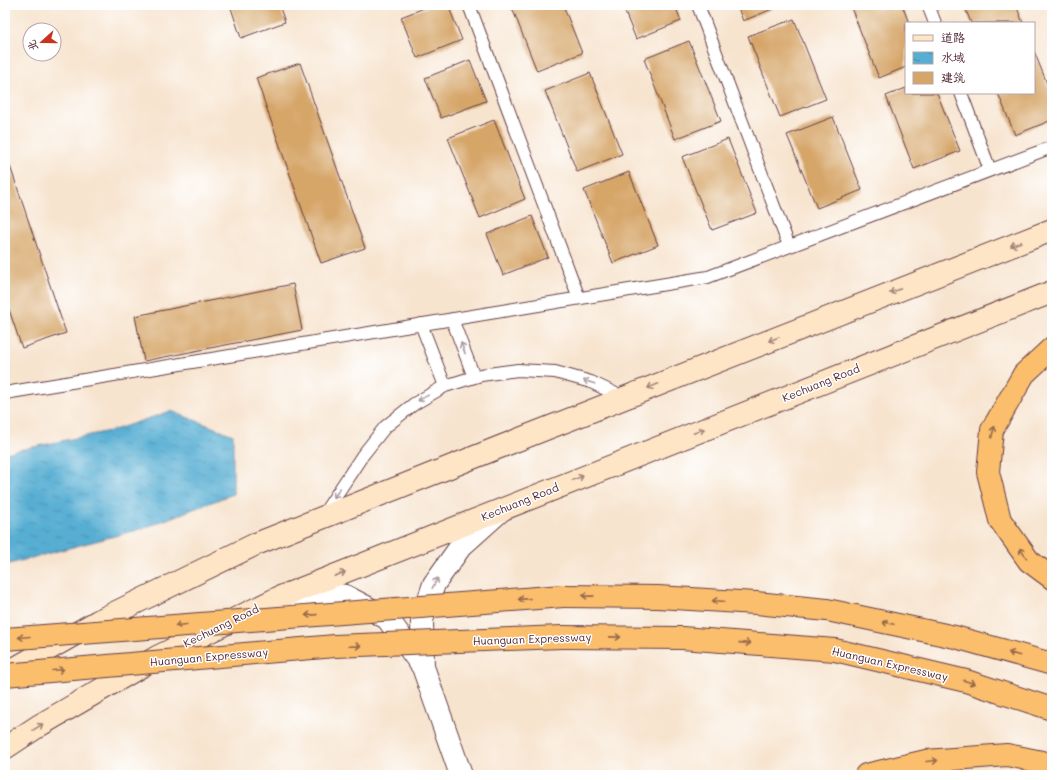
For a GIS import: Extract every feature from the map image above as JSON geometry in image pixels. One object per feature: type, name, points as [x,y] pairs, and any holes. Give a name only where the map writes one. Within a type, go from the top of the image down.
[{"type":"highway","points":[[1052,348],[1024,374],[992,430],[988,472],[1000,520],[1029,561],[1052,578]]},
{"type":"highway","points":[[5,639],[563,596],[673,598],[756,603],[827,610],[955,637],[1052,664]]},
{"type":"highway","name":"Huanguan Expressway","points":[[5,674],[335,646],[562,637],[682,638],[835,650],[966,681],[1052,709]]},
{"type":"highway","points":[[866,775],[926,761],[1008,755],[1052,764]]},
{"type":"main road","points":[[5,674],[98,621],[256,544],[1052,230]]},
{"type":"main road","name":"Kechuang Road","points":[[5,748],[40,725],[157,657],[278,598],[1052,292]]},
{"type":"street","points":[[423,667],[422,620],[434,584],[461,546],[503,508]]},
{"type":"street","points":[[278,598],[316,592],[345,596],[387,618],[423,667],[461,775]]},
{"type":"lane","points":[[469,5],[579,298]]},
{"type":"lane","points":[[698,5],[789,246]]},
{"type":"lane","points":[[928,5],[935,22]]},
{"type":"lane","points":[[961,94],[990,170]]},
{"type":"lane","points":[[5,393],[708,276],[1052,147]]},
{"type":"lane","points":[[452,319],[474,377]]},
{"type":"lane","points":[[421,324],[445,386]]},
{"type":"lane","points":[[321,518],[362,456],[385,427],[414,404],[445,386],[481,374],[518,370],[555,372],[591,382],[624,398]]},
{"type":"water","points":[[171,411],[233,435],[233,494],[141,529],[5,565],[5,453],[114,430]]},
{"type":"building","points":[[230,5],[279,5],[285,22],[241,38]]},
{"type":"building","points":[[432,5],[448,5],[462,40],[417,58],[401,17]]},
{"type":"building","points":[[511,5],[563,5],[582,53],[537,71]]},
{"type":"building","points":[[622,5],[675,5],[681,21],[636,39]]},
{"type":"building","points":[[737,5],[782,5],[743,21]]},
{"type":"building","points":[[850,5],[902,5],[909,22],[905,22],[905,67],[879,78]]},
{"type":"building","points":[[964,5],[1016,5],[1023,22],[971,22]]},
{"type":"building","points":[[794,19],[826,99],[780,117],[748,36]]},
{"type":"building","points":[[689,41],[721,121],[675,139],[644,59]]},
{"type":"building","points":[[1035,54],[1052,96],[1052,120],[1015,135],[998,94],[1035,94]]},
{"type":"building","points":[[470,60],[486,101],[441,118],[425,78]]},
{"type":"building","points":[[300,63],[365,248],[321,263],[256,78]]},
{"type":"building","points":[[590,73],[622,154],[577,172],[545,91]]},
{"type":"building","points":[[905,88],[905,94],[937,94],[960,151],[914,169],[886,96]]},
{"type":"building","points":[[833,117],[862,190],[817,208],[787,135]]},
{"type":"building","points":[[494,120],[525,199],[480,218],[448,138]]},
{"type":"building","points":[[728,139],[757,213],[712,230],[682,157]]},
{"type":"building","points":[[6,154],[66,333],[22,348],[5,298]]},
{"type":"building","points":[[629,172],[658,245],[613,263],[584,190]]},
{"type":"building","points":[[532,216],[548,257],[503,275],[487,234]]},
{"type":"building","points":[[293,284],[302,330],[144,361],[135,316]]}]
